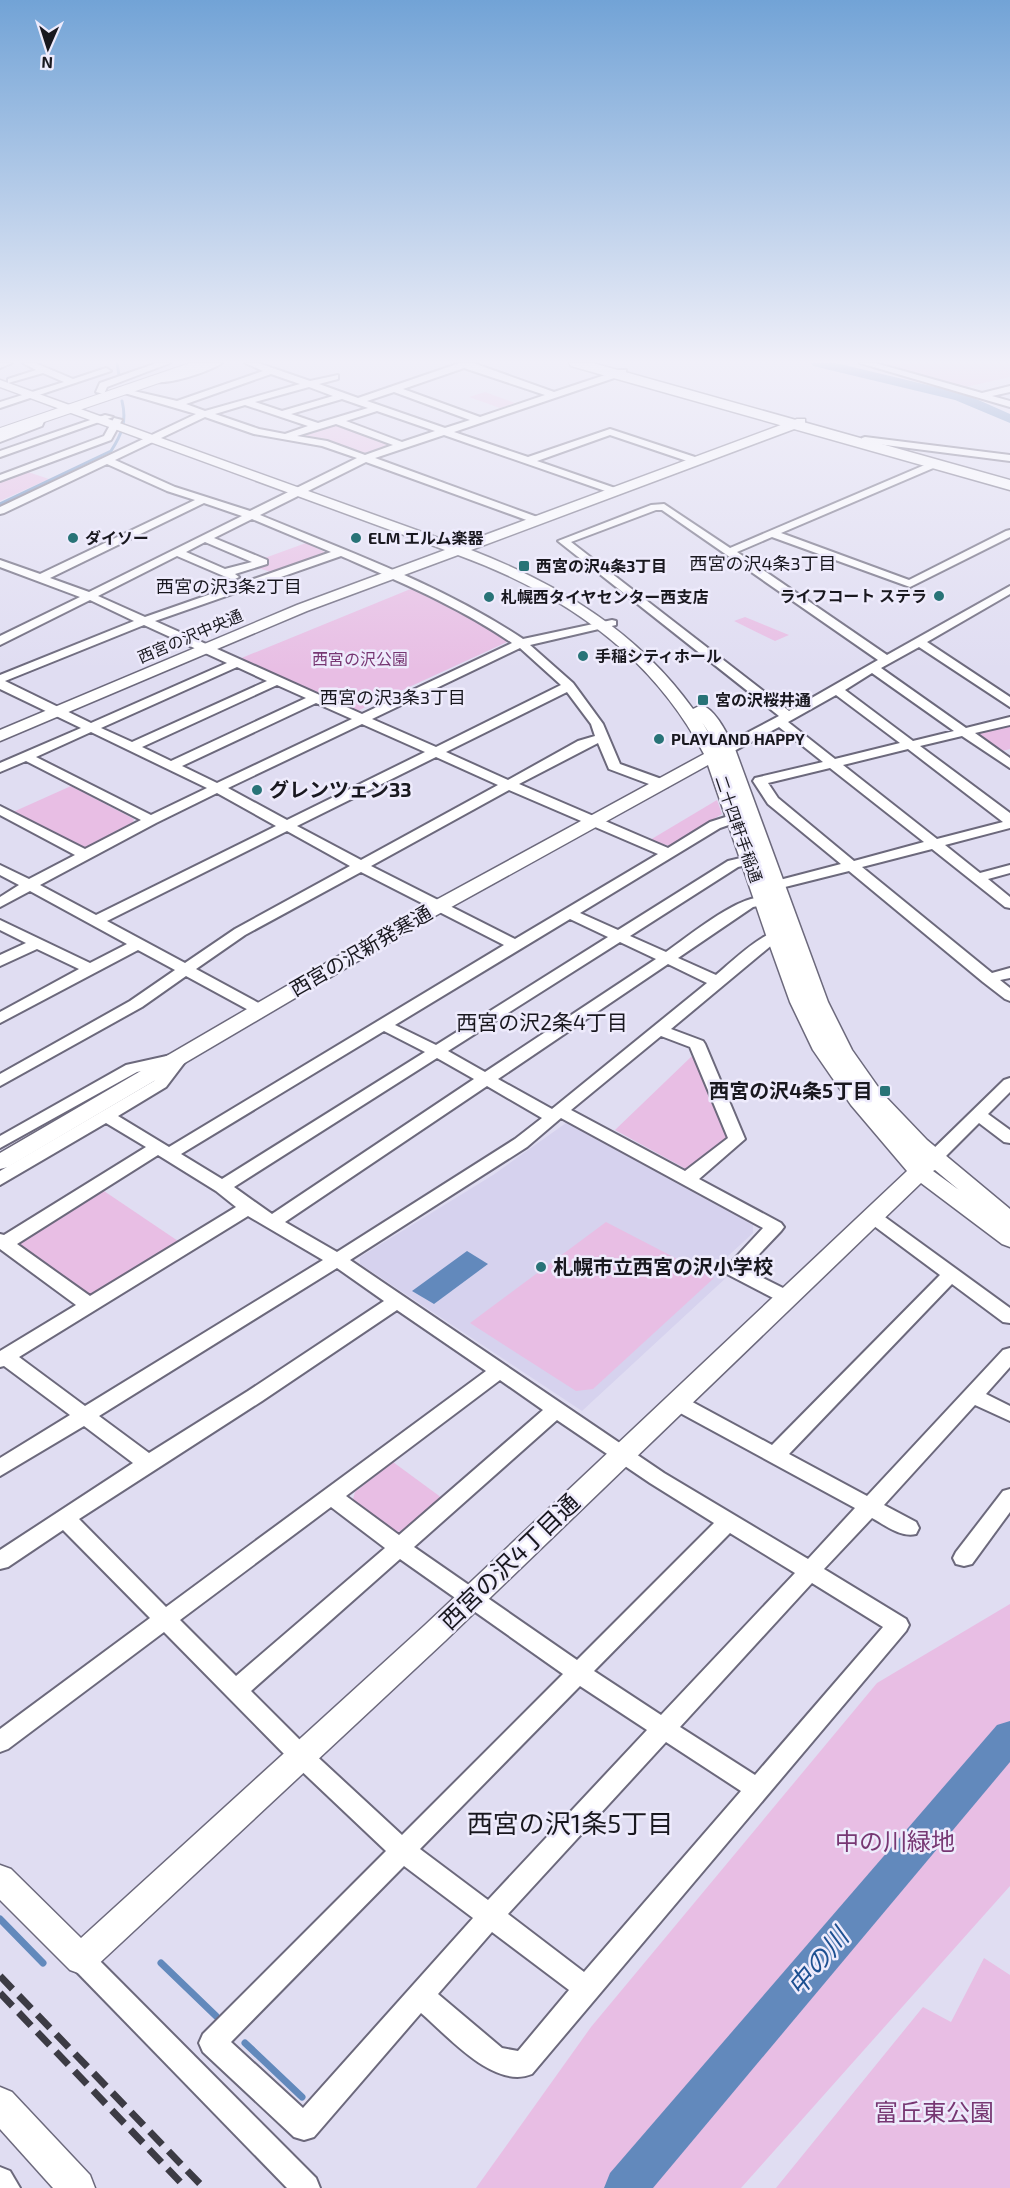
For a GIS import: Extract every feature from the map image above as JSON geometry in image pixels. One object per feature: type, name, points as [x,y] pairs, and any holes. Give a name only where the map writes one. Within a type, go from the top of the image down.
[{"type":"highway","points":[[938,465],[1010,485]]},
{"type":"highway","points":[[956,465],[1010,480]]},
{"type":"street","points":[[0,478],[35,465]]},
{"type":"street","points":[[0,511],[96,465]]},
{"type":"street","points":[[118,465],[171,489],[251,515],[462,606],[521,643],[569,687],[604,737],[614,766],[662,784]]},
{"type":"street","name":"二十四軒手稲通","points":[[233,465],[459,548],[608,624],[652,668],[704,736],[720,753],[777,885],[800,1002],[823,1050],[858,1100],[1010,1239]]},
{"type":"street","points":[[0,641],[351,465]]},
{"type":"street","points":[[385,465],[536,520]]},
{"type":"street","points":[[539,465],[614,491]]},
{"type":"street","name":"西宮の沢中央通","points":[[0,736],[206,648],[391,574],[686,465]]},
{"type":"street","points":[[729,552],[931,465]]},
{"type":"street","points":[[39,579],[205,499]]},
{"type":"street","points":[[887,661],[664,507],[655,507],[563,541],[784,719],[833,764],[1010,904]]},
{"type":"street","points":[[773,534],[910,584],[1010,533]]},
{"type":"street","points":[[204,538],[263,562],[225,573]]},
{"type":"street","points":[[176,552],[248,585]]},
{"type":"street","points":[[0,679],[144,621],[340,553]]},
{"type":"street","points":[[0,563],[89,596],[668,854]]},
{"type":"street","points":[[720,753],[874,669],[918,641],[1010,589]]},
{"type":"street","points":[[0,903],[29,885],[151,820],[521,643],[608,624]]},
{"type":"street","points":[[918,641],[1010,703]]},
{"type":"street","points":[[0,768],[239,662]]},
{"type":"street","points":[[874,669],[1010,764]]},
{"type":"street","points":[[132,747],[278,680]]},
{"type":"street","points":[[0,684],[217,788],[285,826],[515,945]]},
{"type":"street","points":[[97,920],[435,751],[569,687]]},
{"type":"street","points":[[836,689],[1010,822]]},
{"type":"street","points":[[171,766],[317,698]]},
{"type":"street","points":[[1010,721],[760,781],[772,801],[1010,996]]},
{"type":"street","points":[[0,1081],[136,1004],[240,933],[583,744],[604,737]]},
{"type":"street","name":"二十四軒手稲通","points":[[720,753],[735,818],[763,901],[785,934]]},
{"type":"street","name":"西宮の沢新発寒通","points":[[0,1162],[440,906],[720,753]]},
{"type":"street","points":[[26,756],[151,820]]},
{"type":"street","points":[[0,810],[85,855]]},
{"type":"street","points":[[90,1306],[2,1241],[383,1025],[715,825],[735,818]]},
{"type":"street","points":[[777,885],[1010,822]]},
{"type":"street","points":[[222,1188],[733,864],[749,860]]},
{"type":"street","points":[[0,869],[260,1010]]},
{"type":"street","points":[[977,878],[1010,869]]},
{"type":"street","points":[[274,1221],[748,904],[763,901]]},
{"type":"street","points":[[569,913],[718,982]]},
{"type":"street","points":[[0,924],[90,969]]},
{"type":"street","points":[[0,1468],[337,1260],[521,1143],[718,982],[785,934]]},
{"type":"street","points":[[0,961],[37,943]]},
{"type":"street","points":[[0,1018],[139,943]]},
{"type":"street","points":[[988,979],[1010,972]]},
{"type":"street","points":[[383,1025],[436,1051],[485,1079],[687,1179],[775,1227],[733,1270],[788,1298]]},
{"type":"street","points":[[660,1030],[697,1044],[737,1139],[687,1179]]},
{"type":"street","points":[[0,1179],[160,1084],[180,1058]]},
{"type":"street","points":[[0,1143],[132,1068],[180,1058]]},
{"type":"street","points":[[927,1165],[1010,1083]]},
{"type":"street","points":[[978,1115],[1010,1138]]},
{"type":"street","points":[[106,1116],[222,1188],[249,1208],[337,1260],[622,1455],[898,1624],[586,1988],[523,2066],[496,2060],[420,1996]]},
{"type":"street","name":"二十四軒手稲通","points":[[927,1165],[1010,1221]]},
{"type":"street","name":"西宮の沢4丁目通","points":[[81,1959],[471,1599],[927,1165]]},
{"type":"street","points":[[148,1463],[3,1359],[249,1208]]},
{"type":"street","points":[[872,1216],[1010,1317]]},
{"type":"street","points":[[775,1455],[951,1274]]},
{"type":"street","points":[[0,1561],[397,1301]]},
{"type":"street","points":[[729,1521],[212,2043],[304,2127],[490,1916],[1010,1355]]},
{"type":"street","points":[[0,1742],[500,1370]]},
{"type":"street","points":[[973,1396],[1010,1414]]},
{"type":"street","points":[[678,1403],[909,1528]]},
{"type":"street","points":[[236,1690],[557,1409]]},
{"type":"street","points":[[331,1496],[471,1599],[663,1729],[757,1789]]},
{"type":"street","points":[[964,1558],[1010,1497]]},
{"type":"street","points":[[65,1519],[302,1756],[402,1850],[586,1988]]},
{"type":"street","points":[[0,1879],[299,2181]]},
{"type":"street","points":[[0,2104],[77,2188]]},
{"type":"street","points":[[0,2181],[6,2188]]},
{"type":"shaded area","name":"札幌市立西宮の沢小学校","points":[[566,1123],[753,1225],[753,1233],[714,1269],[728,1276],[582,1411],[360,1264],[360,1257],[493,1175]]},
{"type":"green space","points":[[25,471],[49,479],[0,501],[0,480]]},
{"type":"green space","points":[[306,543],[329,554],[274,573],[255,567],[269,562],[262,559]]},
{"type":"green space","name":"西宮の沢公園","points":[[413,588],[461,612],[508,641],[357,711],[239,659]]},
{"type":"green space","points":[[745,617],[789,635],[775,641],[734,621]]},
{"type":"green space","points":[[1010,725],[1010,749],[998,752],[975,733]]},
{"type":"green space","points":[[71,786],[134,819],[133,822],[84,848],[76,848],[13,812]]},
{"type":"green space","points":[[717,800],[722,814],[670,846],[650,840]]},
{"type":"green space","points":[[692,1056],[726,1130],[726,1141],[695,1167],[686,1169],[615,1130]]},
{"type":"green space","points":[[101,1189],[181,1243],[95,1295],[86,1295],[17,1246],[18,1241]]},
{"type":"green space","points":[[606,1222],[714,1278],[593,1389],[576,1391],[470,1323]]},
{"type":"green space","points":[[393,1462],[442,1498],[405,1531],[396,1532],[353,1499],[355,1492]]},
{"type":"green space","name":"中の川緑地","points":[[1010,1604],[1010,1886],[741,2188],[476,2188],[591,2027],[877,1683]]},
{"type":"green space","name":"富丘東公園","points":[[984,1958],[1010,1975],[1010,2188],[776,2188],[923,2007],[951,2022]]},
{"type":"water","points":[[467,1251],[488,1264],[434,1304],[412,1291]]},
{"type":"waterway","points":[[0,504],[81,465]]},
{"type":"waterway","name":"中の川","points":[[625,2188],[1010,1736]]},
{"type":"waterway","points":[[0,1919],[43,1963]]},
{"type":"waterway","points":[[161,1963],[216,2016]]},
{"type":"waterway","points":[[245,2043],[302,2097]]},
{"type":"railway","points":[[0,1976],[204,2188]]},
{"type":"railway","points":[[0,1993],[186,2188]]},
{"type":"place","name":"ダイソー","points":[[73,538]]},
{"type":"place","name":"ELM エルム楽器","points":[[356,538]]},
{"type":"place","name":"西宮の沢4条3丁目","points":[[524,566]]},
{"type":"place","name":"ライフコート ステラ","points":[[939,596]]},
{"type":"place","name":"札幌西タイヤセンター西支店","points":[[489,597]]},
{"type":"place","name":"手稲シティホール","points":[[583,656]]},
{"type":"place","name":"宮の沢桜井通","points":[[703,700]]},
{"type":"place","name":"PLAYLAND HAPPY","points":[[659,739]]},
{"type":"place","name":"グレンツェン33","points":[[257,790]]},
{"type":"place","name":"西宮の沢4条5丁目","points":[[885,1091]]},
{"type":"place","name":"札幌市立西宮の沢小学校","points":[[541,1267]]},
{"type":"district","name":"西宮の沢4条3丁目","points":[[763,564]]},
{"type":"district","name":"西宮の沢3条2丁目","points":[[229,587]]},
{"type":"district","name":"西宮の沢3条3丁目","points":[[393,698]]},
{"type":"district","name":"西宮の沢2条4丁目","points":[[542,1023]]},
{"type":"district","name":"西宮の沢1条5丁目","points":[[570,1824]]}]
